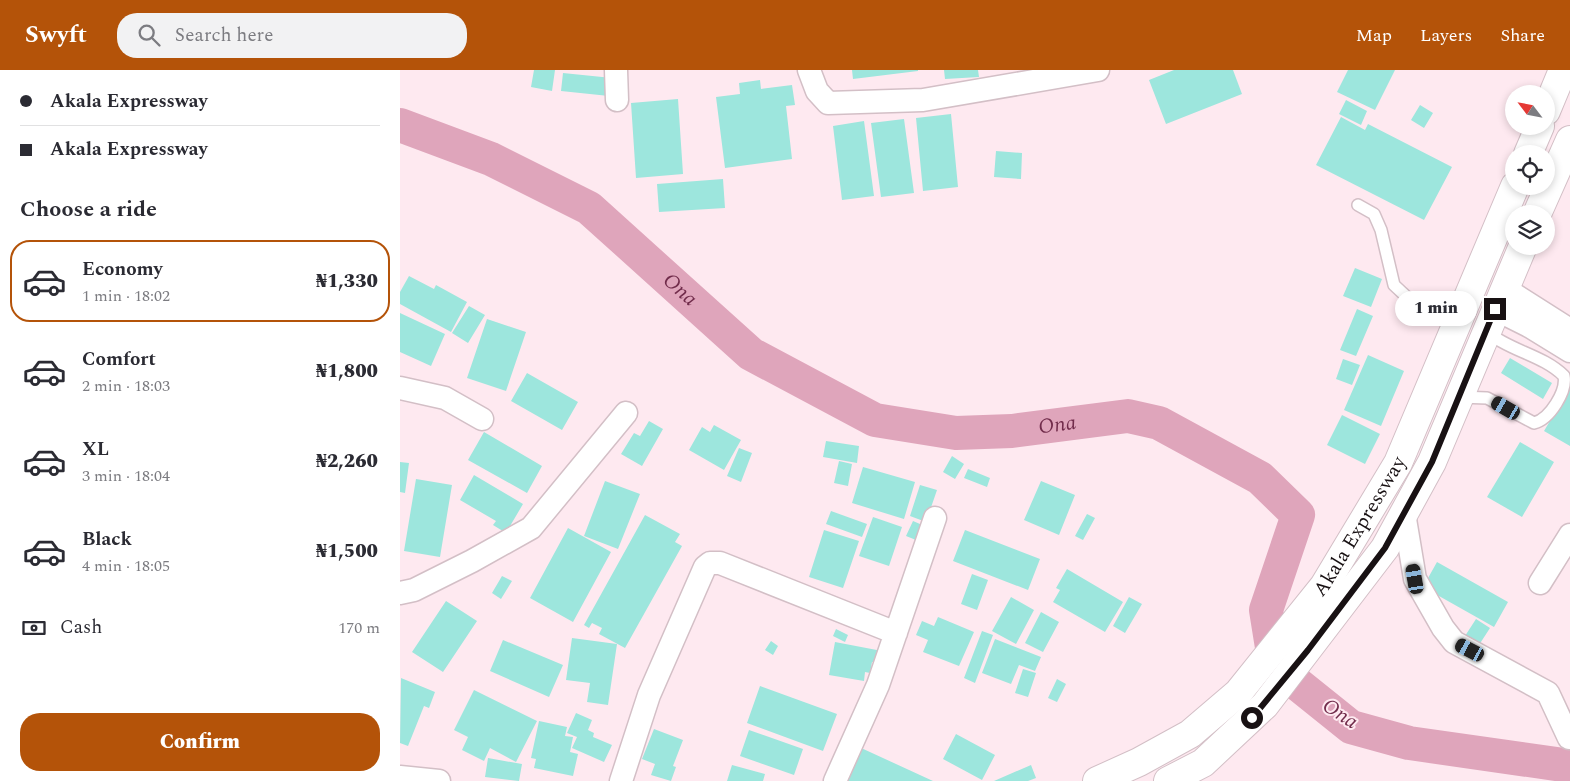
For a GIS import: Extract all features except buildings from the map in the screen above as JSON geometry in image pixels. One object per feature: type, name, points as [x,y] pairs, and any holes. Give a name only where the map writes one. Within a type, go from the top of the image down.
[{"type":"main road","points":[[1555,89],[1563,70]]},
{"type":"main road","points":[[1541,205],[1570,140]]},
{"type":"main road","name":"Akala Expressway","points":[[1097,781],[1139,762],[1190,734],[1238,693],[1324,586],[1398,463],[1511,195]]},
{"type":"main road","name":"Akala Expressway","points":[[1168,781],[1203,763],[1265,705],[1385,548],[1471,396],[1520,255]]},
{"type":"street","points":[[616,70],[617,100]]},
{"type":"street","points":[[809,70],[817,91],[828,103],[923,100],[1032,75],[1098,70]]},
{"type":"street","points":[[1498,318],[1529,326],[1568,341]]},
{"type":"street","points":[[400,388],[445,398],[482,418]]},
{"type":"street","points":[[400,593],[414,590],[472,561],[531,528],[626,413]]},
{"type":"street","points":[[1404,513],[1415,579],[1443,628],[1454,642],[1548,693],[1569,738]]},
{"type":"street","points":[[835,781],[878,685],[936,518]]},
{"type":"street","points":[[1540,583],[1570,535]]},
{"type":"street","points":[[621,781],[649,695],[705,568],[710,563],[720,563],[896,633]]},
{"type":"street","points":[[400,777],[439,781]]},
{"type":"lane","points":[[1358,205],[1374,214],[1381,230],[1394,284],[1410,299],[1459,320]]},
{"type":"lane","points":[[1471,396],[1534,423],[1550,411],[1564,388],[1564,376],[1498,318]]},
{"type":"waterway","name":"Ona","points":[[400,125],[491,159],[589,208],[751,354],[875,420],[956,433],[1012,431],[1128,416],[1159,423],[1260,478],[1298,515],[1266,610],[1275,666],[1351,727],[1409,743],[1570,766]]},
{"type":"route","points":[[1252,718],[1265,705],[1385,548],[1432,462],[1495,309]]}]
